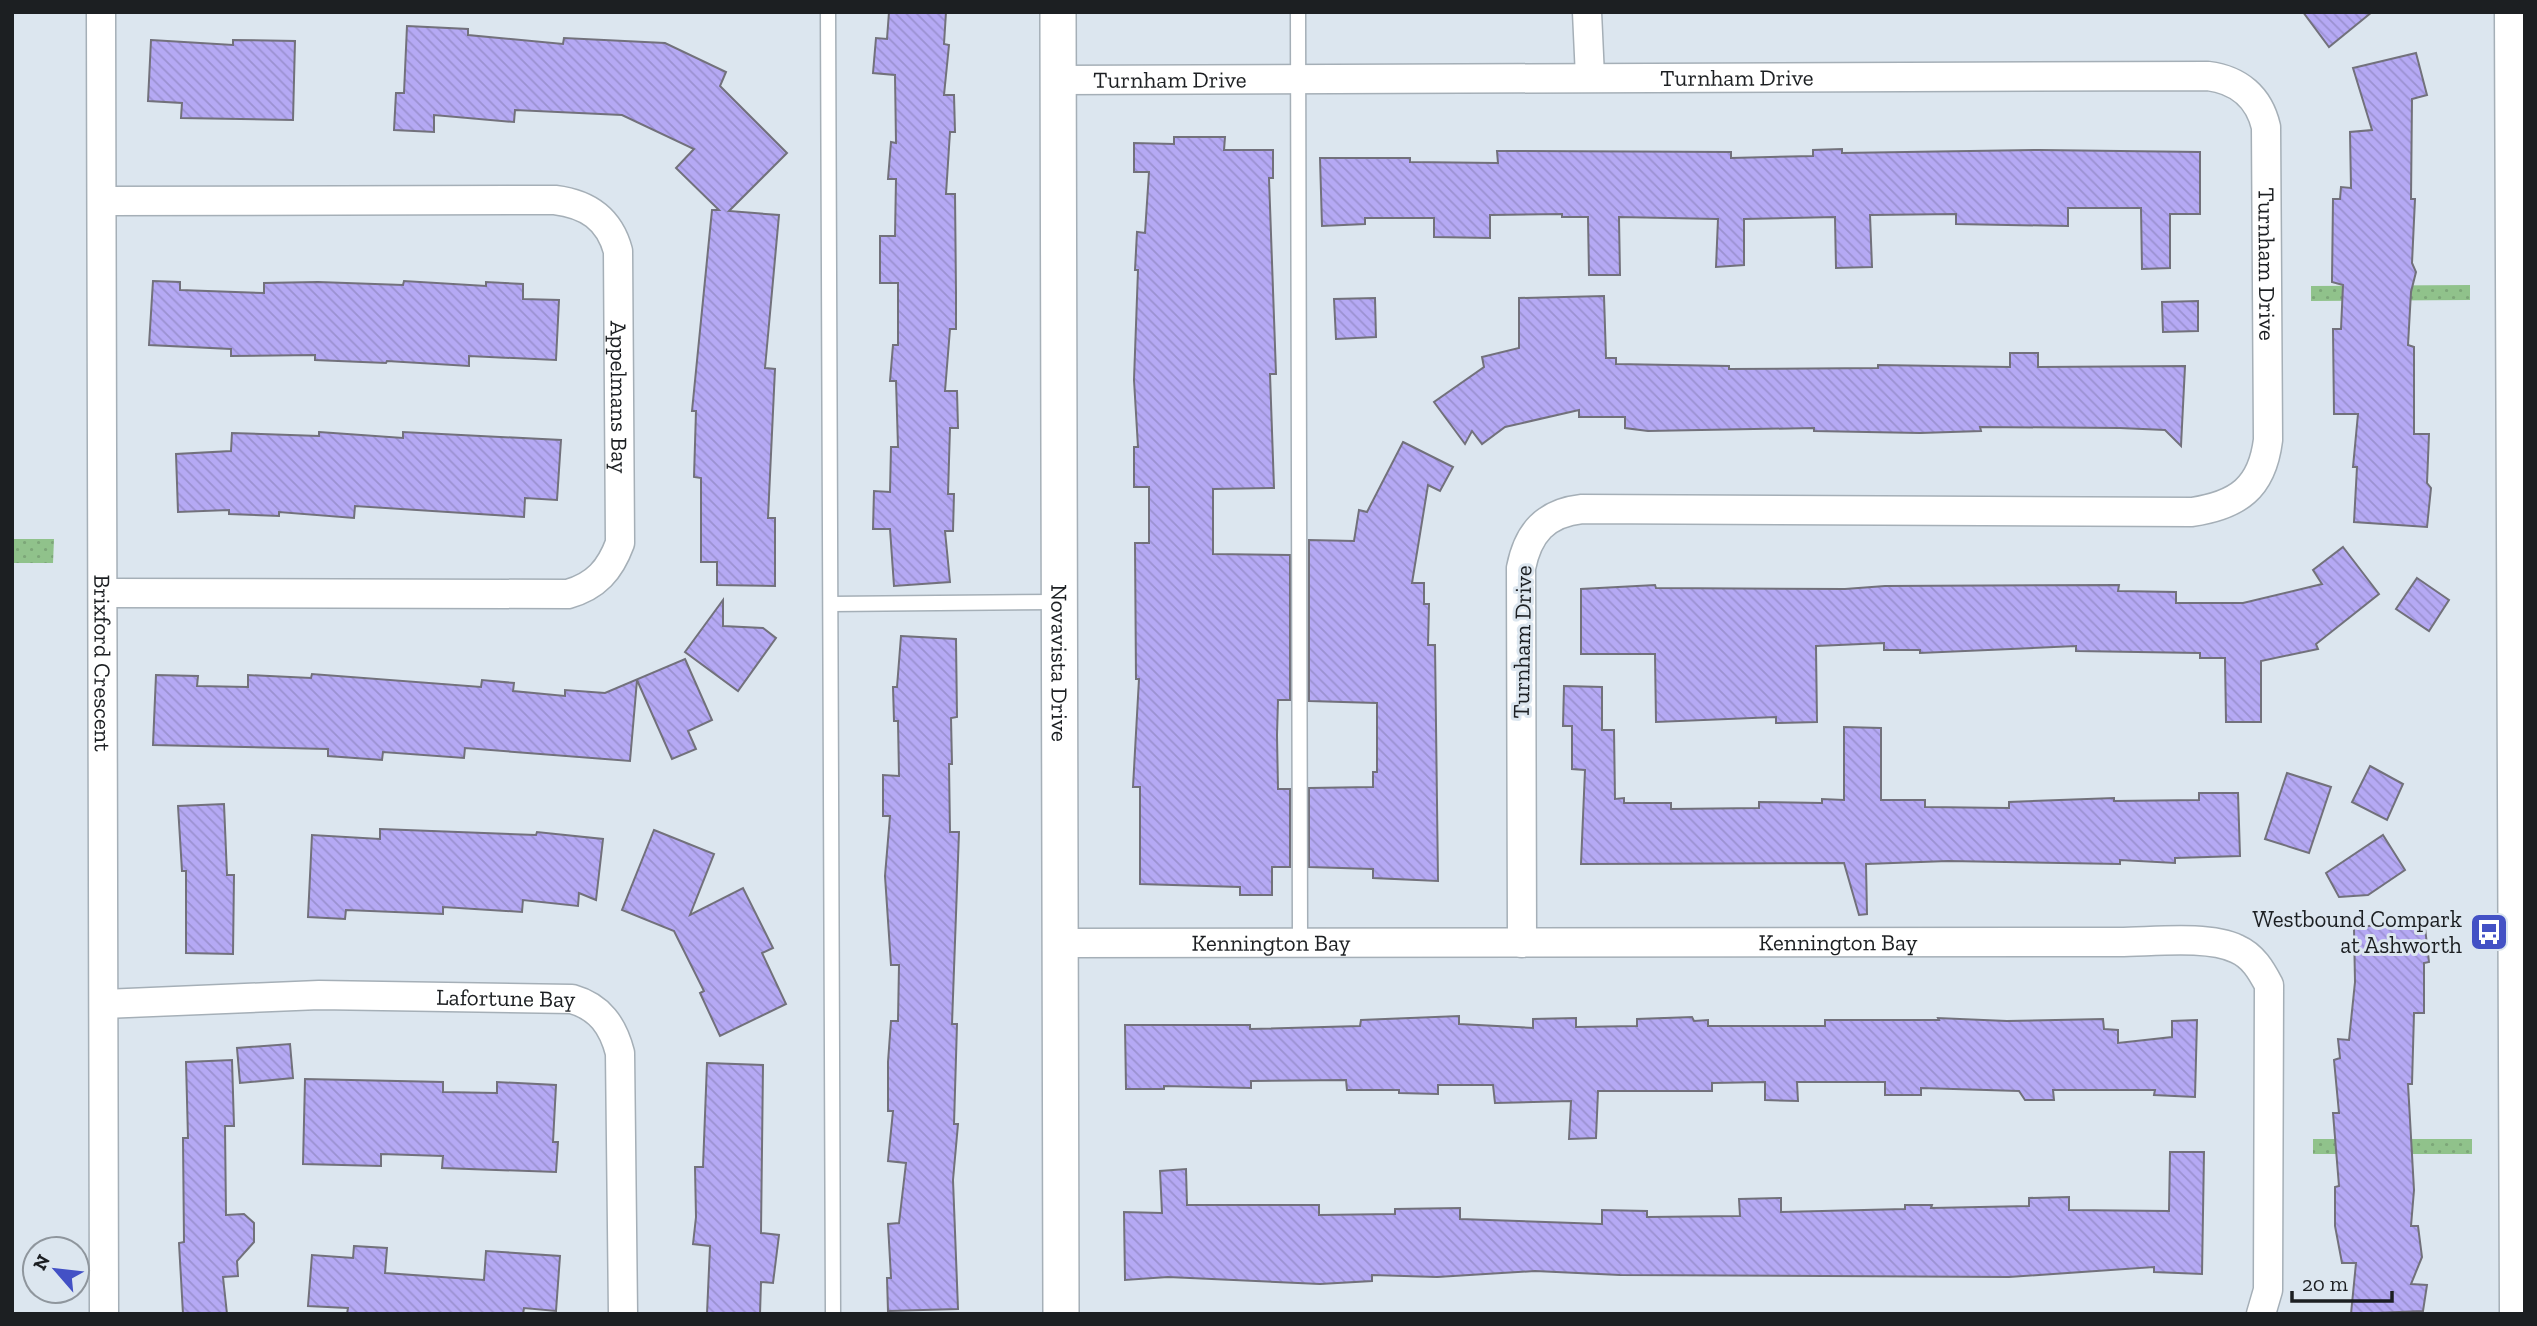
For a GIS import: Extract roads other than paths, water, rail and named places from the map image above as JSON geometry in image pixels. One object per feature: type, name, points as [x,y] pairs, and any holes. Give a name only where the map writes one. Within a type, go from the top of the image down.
[{"type":"street","name":"Brixford Crescent","points":[[101,12],[104,1314]]},
{"type":"street","name":"Novavista Drive","points":[[1058,12],[1060,1314]]},
{"type":"street","points":[[1587,12],[1590,77]]},
{"type":"street","points":[[2509,12],[2518,209],[2520,1093],[2514,1314]]},
{"type":"street","name":"Turnham Drive","points":[[1058,80],[2208,76],[2236,85],[2257,102],[2266,127],[2268,440],[2266,461],[2257,480],[2245,493],[2215,509],[2192,512],[1582,509],[1554,515],[1537,527],[1525,548],[1521,568],[1522,943]]},
{"type":"street","name":"Appelmans Bay","points":[[102,201],[555,200],[584,206],[607,225],[618,251],[620,543],[611,565],[602,577],[591,585],[568,594],[103,593]]},
{"type":"street","name":"Kennington Bay","points":[[1059,943],[2197,942],[2239,949],[2260,968],[2269,985],[2268,1290],[2261,1314]]},
{"type":"street","name":"Lafortune Bay","points":[[104,1004],[319,995],[572,999],[585,1003],[609,1024],[620,1053],[623,1314]]},
{"type":"lane","points":[[828,12],[834,1314]]},
{"type":"lane","points":[[1298,12],[1300,943]]},
{"type":"lane","points":[[831,604],[1058,602]]},
{"type":"place","name":"Westbound Compark at Ashworth","points":[[2489,932]]}]
